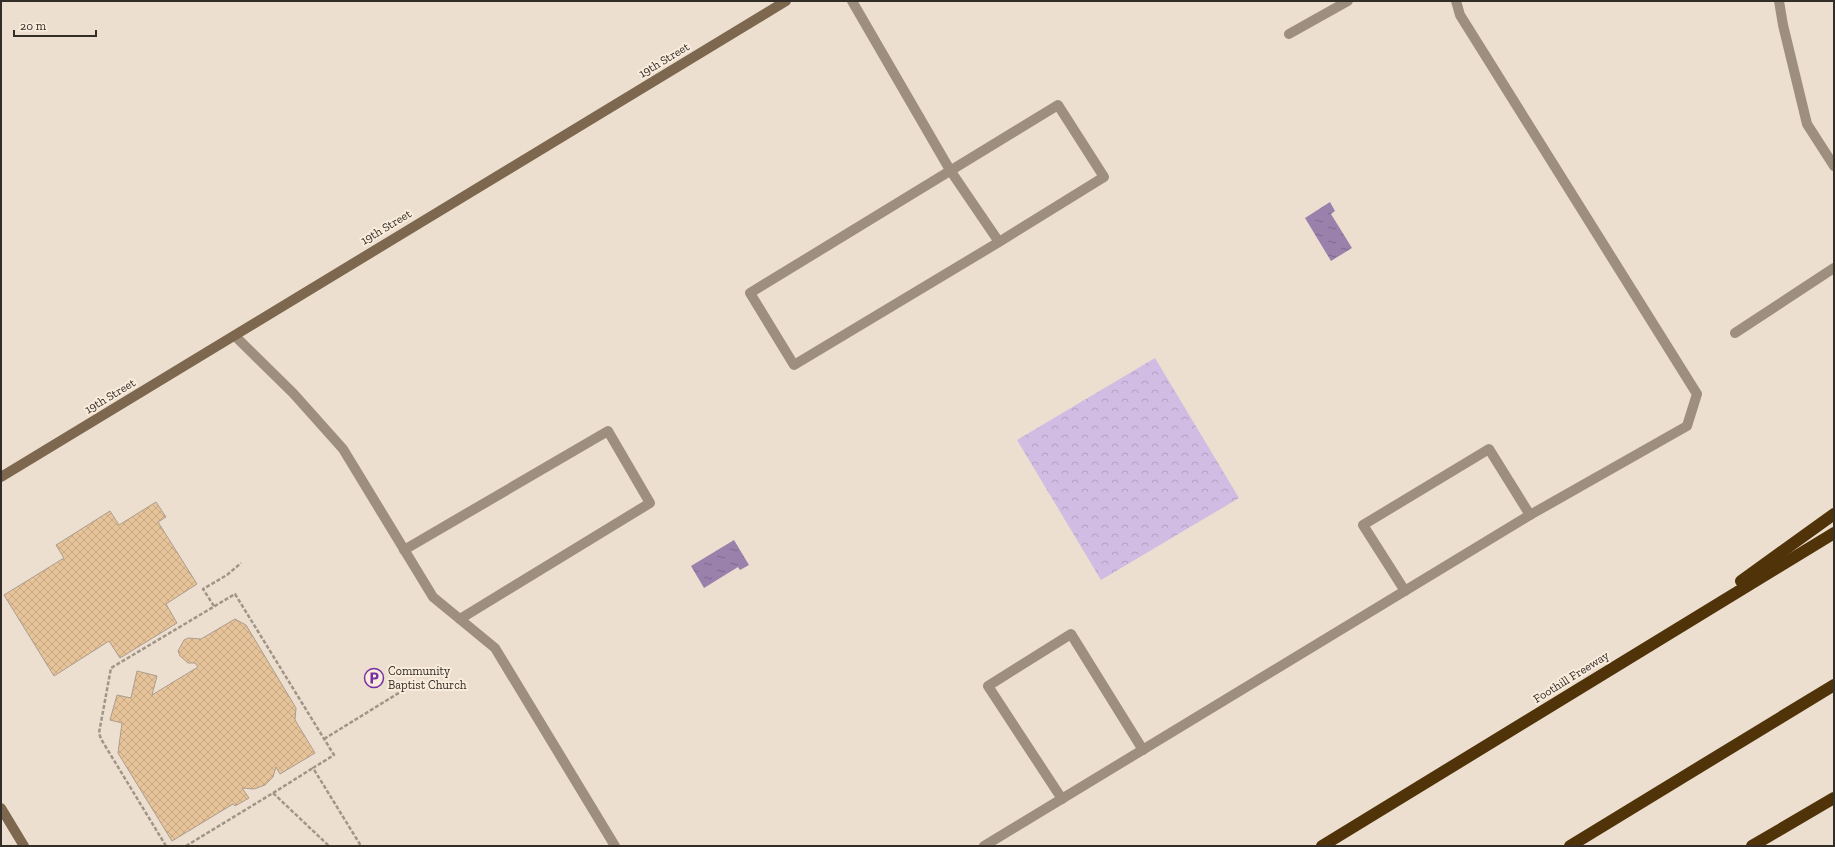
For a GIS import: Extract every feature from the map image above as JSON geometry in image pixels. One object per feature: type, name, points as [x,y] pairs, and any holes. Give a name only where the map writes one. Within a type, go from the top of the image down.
[{"type":"highway","points":[[1664,636],[1834,514]]},
{"type":"highway","name":"Foothill Freeway","points":[[1322,846],[1834,533]]},
{"type":"highway","points":[[1570,846],[1834,685]]},
{"type":"highway","points":[[1752,846],[1834,798]]},
{"type":"main road","name":"19th Street","points":[[1,477],[235,336],[373,250],[786,1]]},
{"type":"main road","points":[[1,808],[24,846]]},
{"type":"lane","points":[[852,1],[950,170],[1000,242]]},
{"type":"lane","points":[[1289,34],[1348,1]]},
{"type":"lane","points":[[984,846],[1530,515],[1687,426],[1697,394],[1460,15],[1456,1]]},
{"type":"lane","points":[[1780,1],[1783,24],[1807,124],[1834,166]]},
{"type":"lane","points":[[1058,106],[1104,177],[1000,242],[794,365],[750,293],[950,170],[1058,106]]},
{"type":"lane","points":[[1735,333],[1834,268]]},
{"type":"lane","points":[[235,336],[294,393],[343,450],[433,597],[495,648],[615,846]]},
{"type":"lane","points":[[404,550],[608,431],[650,503],[460,619]]},
{"type":"lane","points":[[1405,591],[1363,525],[1489,449],[1530,515]]},
{"type":"lane","points":[[1062,799],[988,686],[1071,634],[1143,750]]},
{"type":"path","points":[[214,606],[203,589],[241,563]]},
{"type":"path","points":[[166,846],[101,739],[99,733],[111,668],[234,594],[334,755],[186,846]]},
{"type":"path","points":[[324,739],[410,686]]},
{"type":"path","points":[[313,768],[361,846]]},
{"type":"path","points":[[273,793],[329,846]]},
{"type":"green space","points":[[1155,358],[1239,498],[1101,580],[1017,440]]},
{"type":"water","points":[[1330,202],[1335,211],[1331,214],[1352,248],[1331,261],[1305,218]]},
{"type":"water","points":[[734,540],[749,565],[740,570],[738,567],[704,588],[691,566]]},
{"type":"building","points":[[156,502],[166,517],[158,522],[197,584],[166,604],[177,623],[120,658],[109,641],[54,676],[4,595],[64,558],[56,545],[110,511],[119,525]]},
{"type":"building","points":[[235,619],[246,625],[296,708],[295,720],[315,753],[280,774],[276,767],[273,777],[265,785],[254,789],[242,788],[249,798],[235,806],[233,804],[172,841],[118,753],[122,723],[110,720],[117,695],[131,698],[137,671],[157,676],[152,695],[198,667],[195,663],[188,663],[180,656],[178,651],[184,640],[188,638],[201,639]]},
{"type":"place","name":"Community Baptist Church","points":[[374,678]]}]
